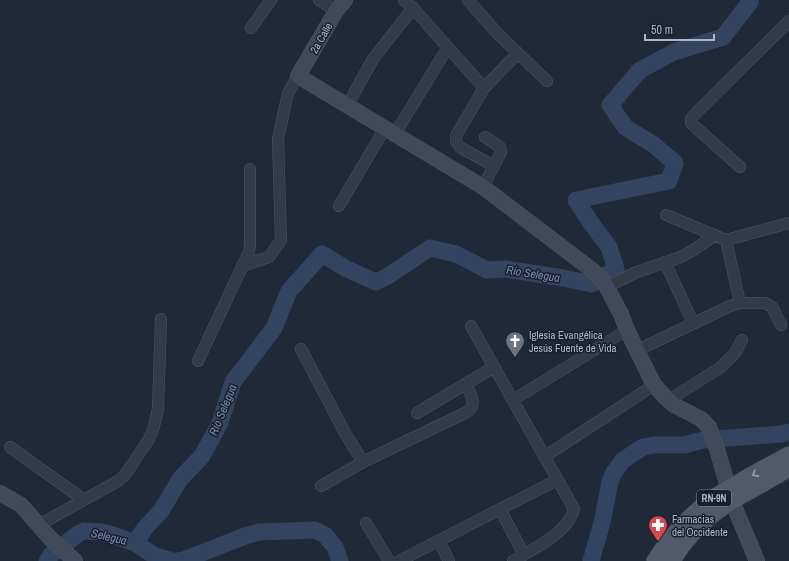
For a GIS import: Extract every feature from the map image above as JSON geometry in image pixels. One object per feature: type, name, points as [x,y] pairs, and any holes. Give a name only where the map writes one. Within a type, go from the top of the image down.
[{"type":"main road","name":"RN-9N","points":[[672,561],[689,538],[730,495],[789,455]]},
{"type":"main road","name":"RN-9N","points":[[655,561],[683,525],[711,500],[730,495],[789,468]]},
{"type":"street","points":[[251,28],[271,0]]},
{"type":"street","points":[[319,0],[340,6]]},
{"type":"street","points":[[404,0],[413,8],[484,88]]},
{"type":"street","points":[[468,0],[493,29],[547,82]]},
{"type":"street","name":"2a Calle","points":[[298,76],[340,6]]},
{"type":"street","points":[[347,106],[373,58],[413,8]]},
{"type":"street","points":[[740,167],[691,123],[691,119],[789,21]]},
{"type":"street","points":[[339,206],[448,47]]},
{"type":"street","points":[[494,166],[462,148],[455,139],[484,88],[518,53]]},
{"type":"street","points":[[242,266],[269,256],[281,240],[278,138],[288,93],[298,76],[483,187],[592,270],[605,285],[621,314],[627,330],[654,385],[674,405],[701,419],[709,427],[730,495],[757,561]]},
{"type":"street","points":[[483,187],[501,152],[500,147],[485,137]]},
{"type":"street","points":[[198,360],[249,252],[250,169]]},
{"type":"street","points":[[666,215],[726,240],[789,223]]},
{"type":"street","points":[[605,285],[636,272],[681,257],[714,235]]},
{"type":"street","points":[[726,240],[740,303]]},
{"type":"street","points":[[665,262],[693,324]]},
{"type":"street","points":[[638,350],[730,306],[740,303],[765,303],[772,308],[781,325]]},
{"type":"street","points":[[39,525],[124,476],[149,438],[153,430],[158,409],[161,319]]},
{"type":"street","points":[[471,326],[574,509],[567,523],[555,535],[513,561]]},
{"type":"street","points":[[513,400],[627,330]]},
{"type":"street","points":[[669,400],[721,366],[735,353],[742,340]]},
{"type":"street","points":[[301,349],[345,433],[363,462]]},
{"type":"street","points":[[417,413],[494,367]]},
{"type":"street","points":[[321,486],[363,462],[467,412],[472,408],[474,402],[466,384]]},
{"type":"street","points":[[544,457],[654,385]]},
{"type":"street","points":[[10,447],[84,500]]},
{"type":"street","points":[[399,561],[557,480]]},
{"type":"street","points":[[0,493],[21,505],[50,538],[74,560]]},
{"type":"street","points":[[500,509],[524,555]]},
{"type":"street","points":[[366,524],[389,561]]},
{"type":"street","points":[[439,541],[449,561]]},
{"type":"waterway","name":"Río Selegua","points":[[135,543],[145,528],[161,511],[180,479],[202,456],[220,423],[233,382],[274,328],[289,291],[322,254],[347,269],[376,282],[388,276],[430,248],[456,254],[487,270],[506,269],[592,284],[616,269],[609,247],[576,200],[669,181],[675,163],[654,145],[625,127],[610,105],[640,70],[674,52],[723,37],[750,0]]},
{"type":"waterway","name":"Río Selegua","points":[[591,561],[602,523],[610,482],[613,474],[623,460],[643,447],[654,445],[684,445],[703,440],[781,434],[789,432]]},
{"type":"waterway","name":"Río Selegua","points":[[178,561],[259,532],[315,530],[325,535],[335,547],[340,561]]},
{"type":"waterway","name":"Selegua","points":[[47,561],[52,554],[84,531],[101,532],[113,535],[135,543],[155,556],[173,561]]},
{"type":"place","name":"Iglesia Evangélica Jesús Fuente de Vida","points":[[515,358]]},
{"type":"place","name":"Farmacias del Occidente","points":[[658,542]]}]
